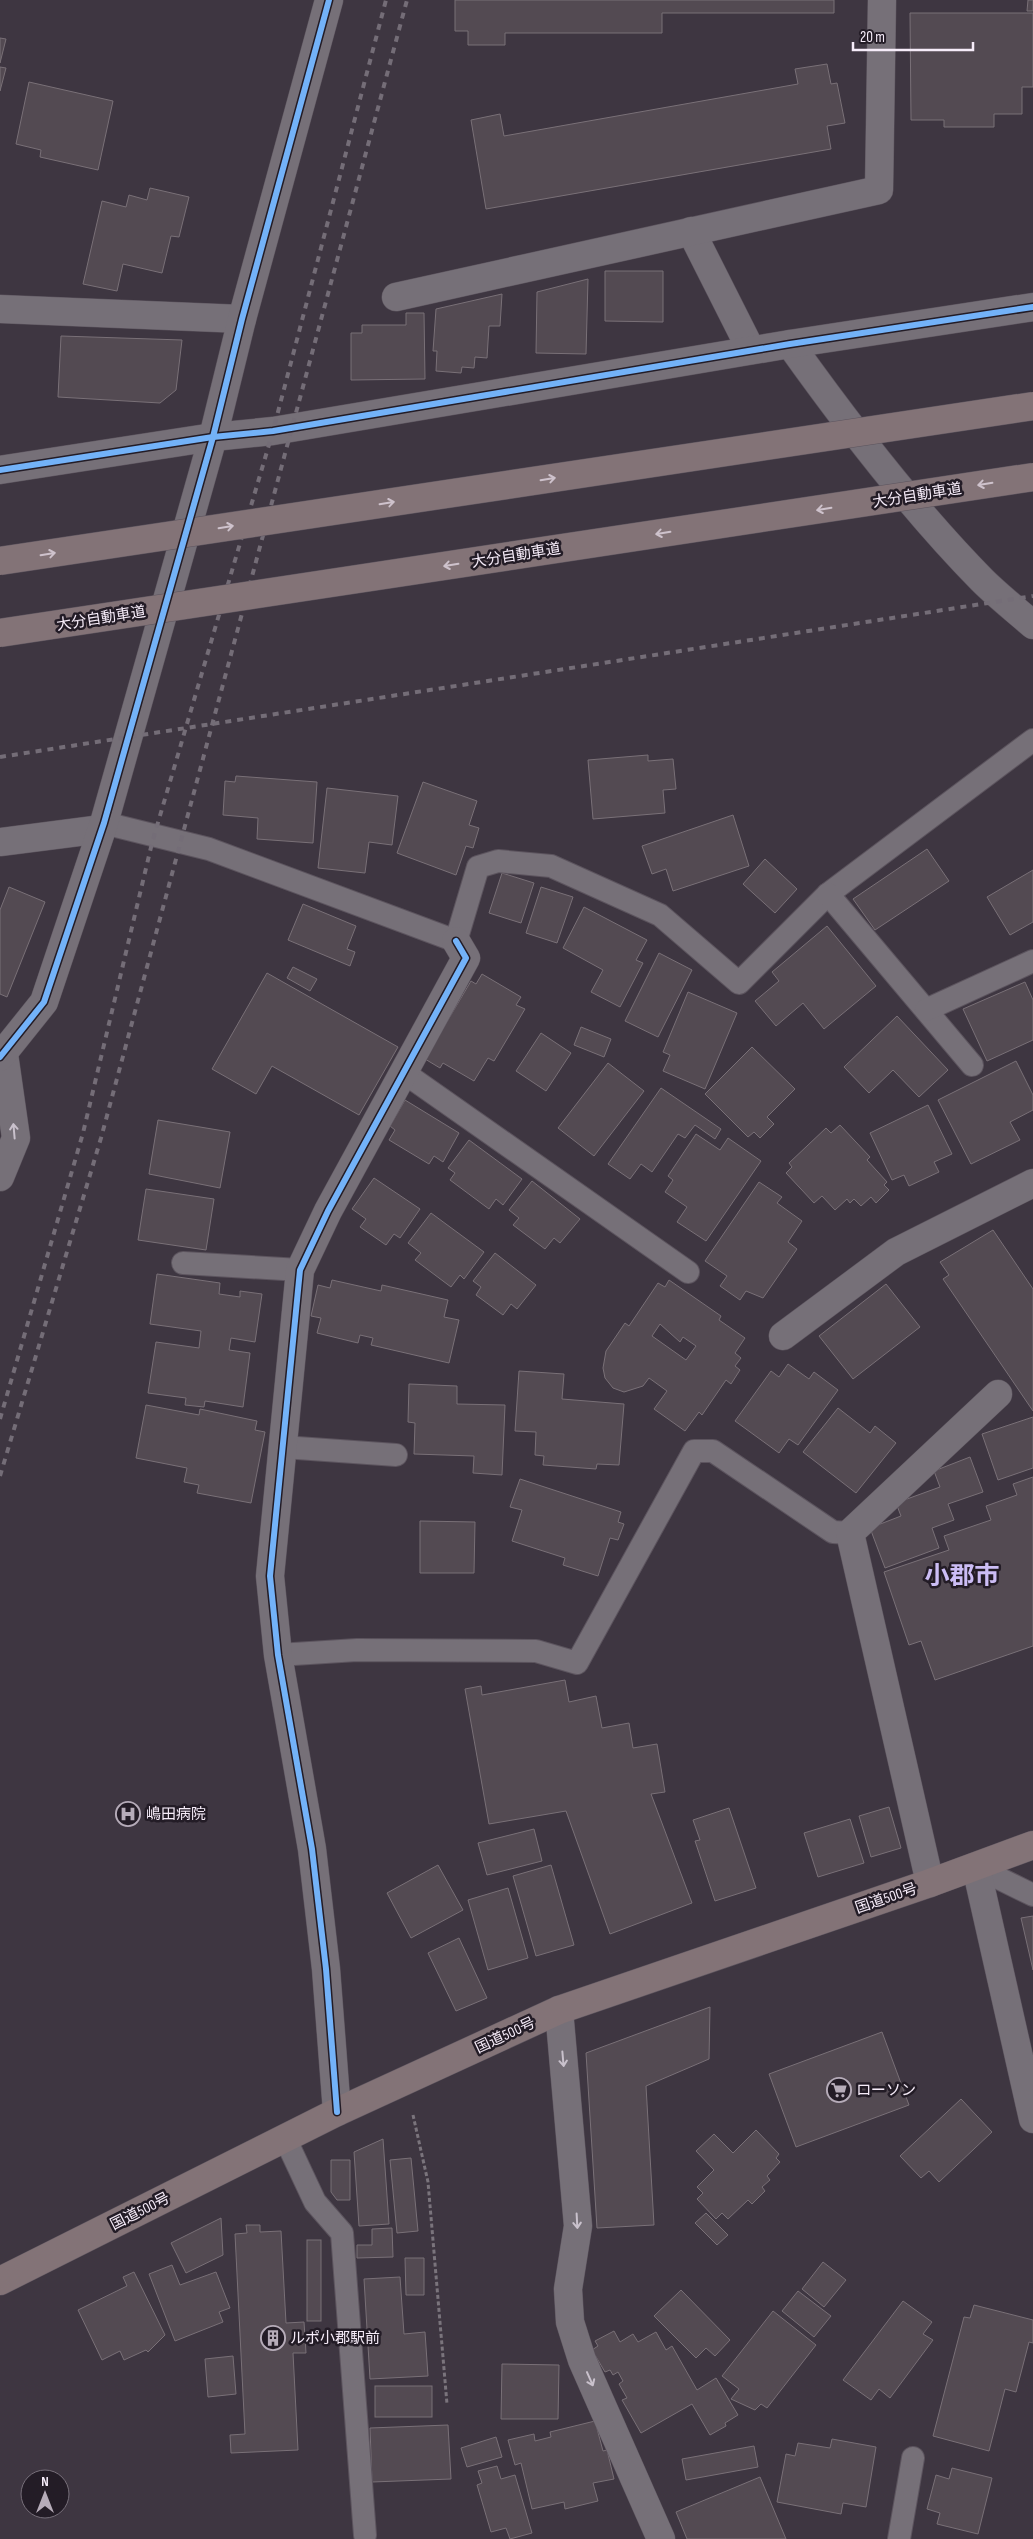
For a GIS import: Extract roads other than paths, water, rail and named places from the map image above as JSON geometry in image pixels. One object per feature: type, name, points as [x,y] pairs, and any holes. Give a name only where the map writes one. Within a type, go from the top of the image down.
[{"type":"highway","points":[[0,561],[1033,406]]},
{"type":"highway","name":"大分自動車道","points":[[0,633],[1033,477]]},
{"type":"highway","name":"国道500号","points":[[0,2281],[337,2112],[559,2010],[1033,1846]]},
{"type":"street","points":[[0,1177],[16,1138],[2,1055],[44,1002],[103,826],[213,437],[242,319],[330,0]]},
{"type":"street","points":[[396,297],[879,190],[882,0]]},
{"type":"street","points":[[691,231],[752,350]]},
{"type":"street","points":[[0,470],[213,437],[273,431],[752,350],[1033,307]]},
{"type":"street","points":[[0,309],[242,319]]},
{"type":"street","points":[[790,344],[835,407],[943,537],[983,580],[1033,626]]},
{"type":"street","points":[[0,842],[103,826]]},
{"type":"street","points":[[337,2112],[326,1969],[312,1849],[278,1655],[270,1576],[300,1270],[328,1211],[402,1072],[466,958],[456,941]]},
{"type":"street","points":[[783,1336],[896,1252],[1033,1183]]},
{"type":"street","points":[[930,1883],[850,1533],[998,1394]]},
{"type":"street","points":[[976,1867],[1033,2119]]},
{"type":"street","points":[[559,2010],[578,2226],[568,2289],[570,2322],[582,2360],[661,2539]]},
{"type":"lane","points":[[103,826],[209,849],[456,941],[478,867],[498,861],[551,866],[660,915],[739,983],[828,894],[1033,740]]},
{"type":"lane","points":[[828,894],[972,1065]]},
{"type":"lane","points":[[926,1010],[1033,961]]},
{"type":"lane","points":[[402,1072],[688,1272]]},
{"type":"lane","points":[[183,1263],[300,1270]]},
{"type":"lane","points":[[283,1447],[396,1455]]},
{"type":"lane","points":[[278,1655],[357,1650],[536,1651],[577,1663],[694,1451],[713,1451],[833,1532],[850,1533]]},
{"type":"lane","points":[[976,1867],[1033,1895]]},
{"type":"lane","points":[[286,2138],[315,2202],[342,2233],[365,2535]]},
{"type":"lane","points":[[899,2539],[913,2458]]},
{"type":"railway","points":[[0,1419],[83,1133],[152,843],[273,431],[386,0]]},
{"type":"railway","points":[[0,1476],[101,1138],[407,0]]},
{"type":"railway","points":[[0,757],[1033,596]]},
{"type":"place","name":"嶋田病院","points":[[128,1814]]},
{"type":"place","name":"ローソン","points":[[839,2090]]},
{"type":"place","name":"ルポ小郡駅前","points":[[273,2338]]},
{"type":"district","name":"小郡市","points":[[962,1575]]}]
